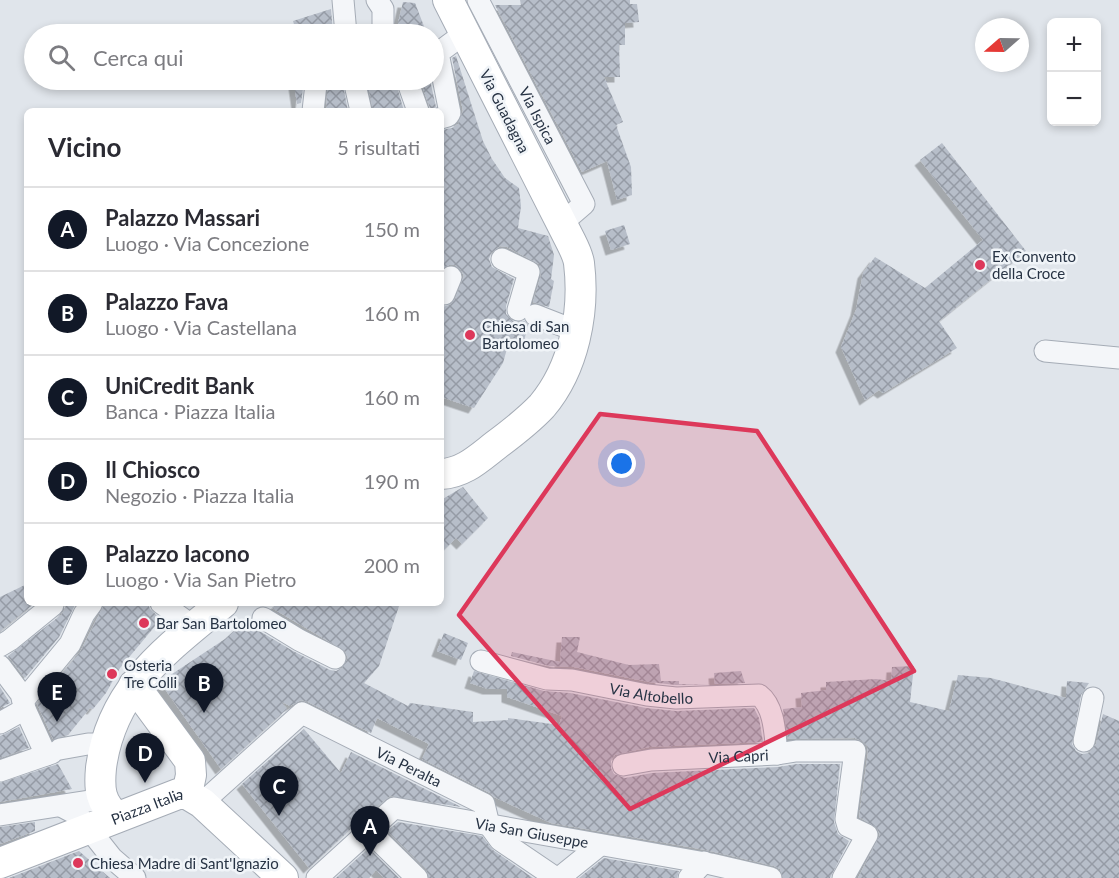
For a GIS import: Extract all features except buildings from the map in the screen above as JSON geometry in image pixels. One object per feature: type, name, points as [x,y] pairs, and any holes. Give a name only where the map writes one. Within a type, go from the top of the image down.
[{"type":"street","points":[[343,0],[345,24]]},
{"type":"street","points":[[377,0],[383,9],[383,24]]},
{"type":"street","name":"Via Guadagna","points":[[444,474],[465,469],[526,422],[542,405],[557,385],[572,351],[580,305],[579,261],[562,223],[448,0]]},
{"type":"street","name":"Via Ispica","points":[[478,0],[588,201],[562,223]]},
{"type":"street","points":[[444,49],[465,33]]},
{"type":"street","points":[[444,83],[450,113],[444,117]]},
{"type":"street","points":[[313,108],[315,90]]},
{"type":"street","points":[[356,90],[360,108]]},
{"type":"street","points":[[411,90],[417,108]]},
{"type":"street","points":[[502,259],[529,272],[527,312],[576,331]]},
{"type":"street","points":[[1045,351],[1119,358]]},
{"type":"street","points":[[0,646],[52,606]]},
{"type":"street","points":[[0,723],[24,705],[70,644],[90,606]]},
{"type":"street","points":[[165,606],[194,627]]},
{"type":"street","points":[[0,815],[61,806],[109,808],[99,785],[104,744],[121,704],[149,667],[219,606]]},
{"type":"street","points":[[263,618],[335,658]]},
{"type":"street","name":"Via Altobello","points":[[482,662],[548,678],[572,680],[666,697],[759,696],[767,701],[774,726],[777,754]]},
{"type":"street","points":[[0,666],[21,694],[24,705],[52,752]]},
{"type":"street","points":[[134,685],[190,761],[194,799]]},
{"type":"street","points":[[1084,741],[1093,698]]},
{"type":"street","name":"Via Peralta","points":[[194,799],[231,777],[302,713],[484,804],[489,825]]},
{"type":"street","points":[[0,771],[52,752],[88,744],[104,744]]},
{"type":"street","name":"Via Capri","points":[[623,765],[651,760],[777,754],[796,751],[855,751],[846,819],[848,826],[867,835],[843,878]]},
{"type":"street","name":"Piazza Italia","points":[[7,867],[55,841],[87,828],[109,808],[178,794],[194,799],[284,878]]},
{"type":"street","points":[[61,806],[78,815],[112,858],[135,878]]},
{"type":"street","name":"Via San Giuseppe","points":[[317,878],[394,808],[769,874]]},
{"type":"street","points":[[489,825],[500,840],[567,875],[600,845]]},
{"type":"street","points":[[368,831],[417,878]]},
{"type":"street","points":[[689,878],[704,862]]},
{"type":"highlighted area","points":[[600,414],[757,431],[914,671],[630,809],[459,615]]},
{"type":"place","name":"Ex Convento della Croce","points":[[980,265]]},
{"type":"place","name":"Chiesa di San Bartolomeo","points":[[470,335]]},
{"type":"place","name":"Bar San Bartolomeo","points":[[144,623]]},
{"type":"place","name":"Osteria Tre Colli","points":[[112,674]]},
{"type":"place","name":"Palazzo Fava","points":[[204,713]]},
{"type":"place","name":"Palazzo Iacono","points":[[57,722]]},
{"type":"place","name":"Il Chiosco","points":[[145,783]]},
{"type":"place","name":"UniCredit Bank","points":[[279,816]]},
{"type":"place","name":"Palazzo Massari","points":[[370,856]]},
{"type":"place","name":"Chiesa Madre di Sant'Ignazio","points":[[78,863]]}]
